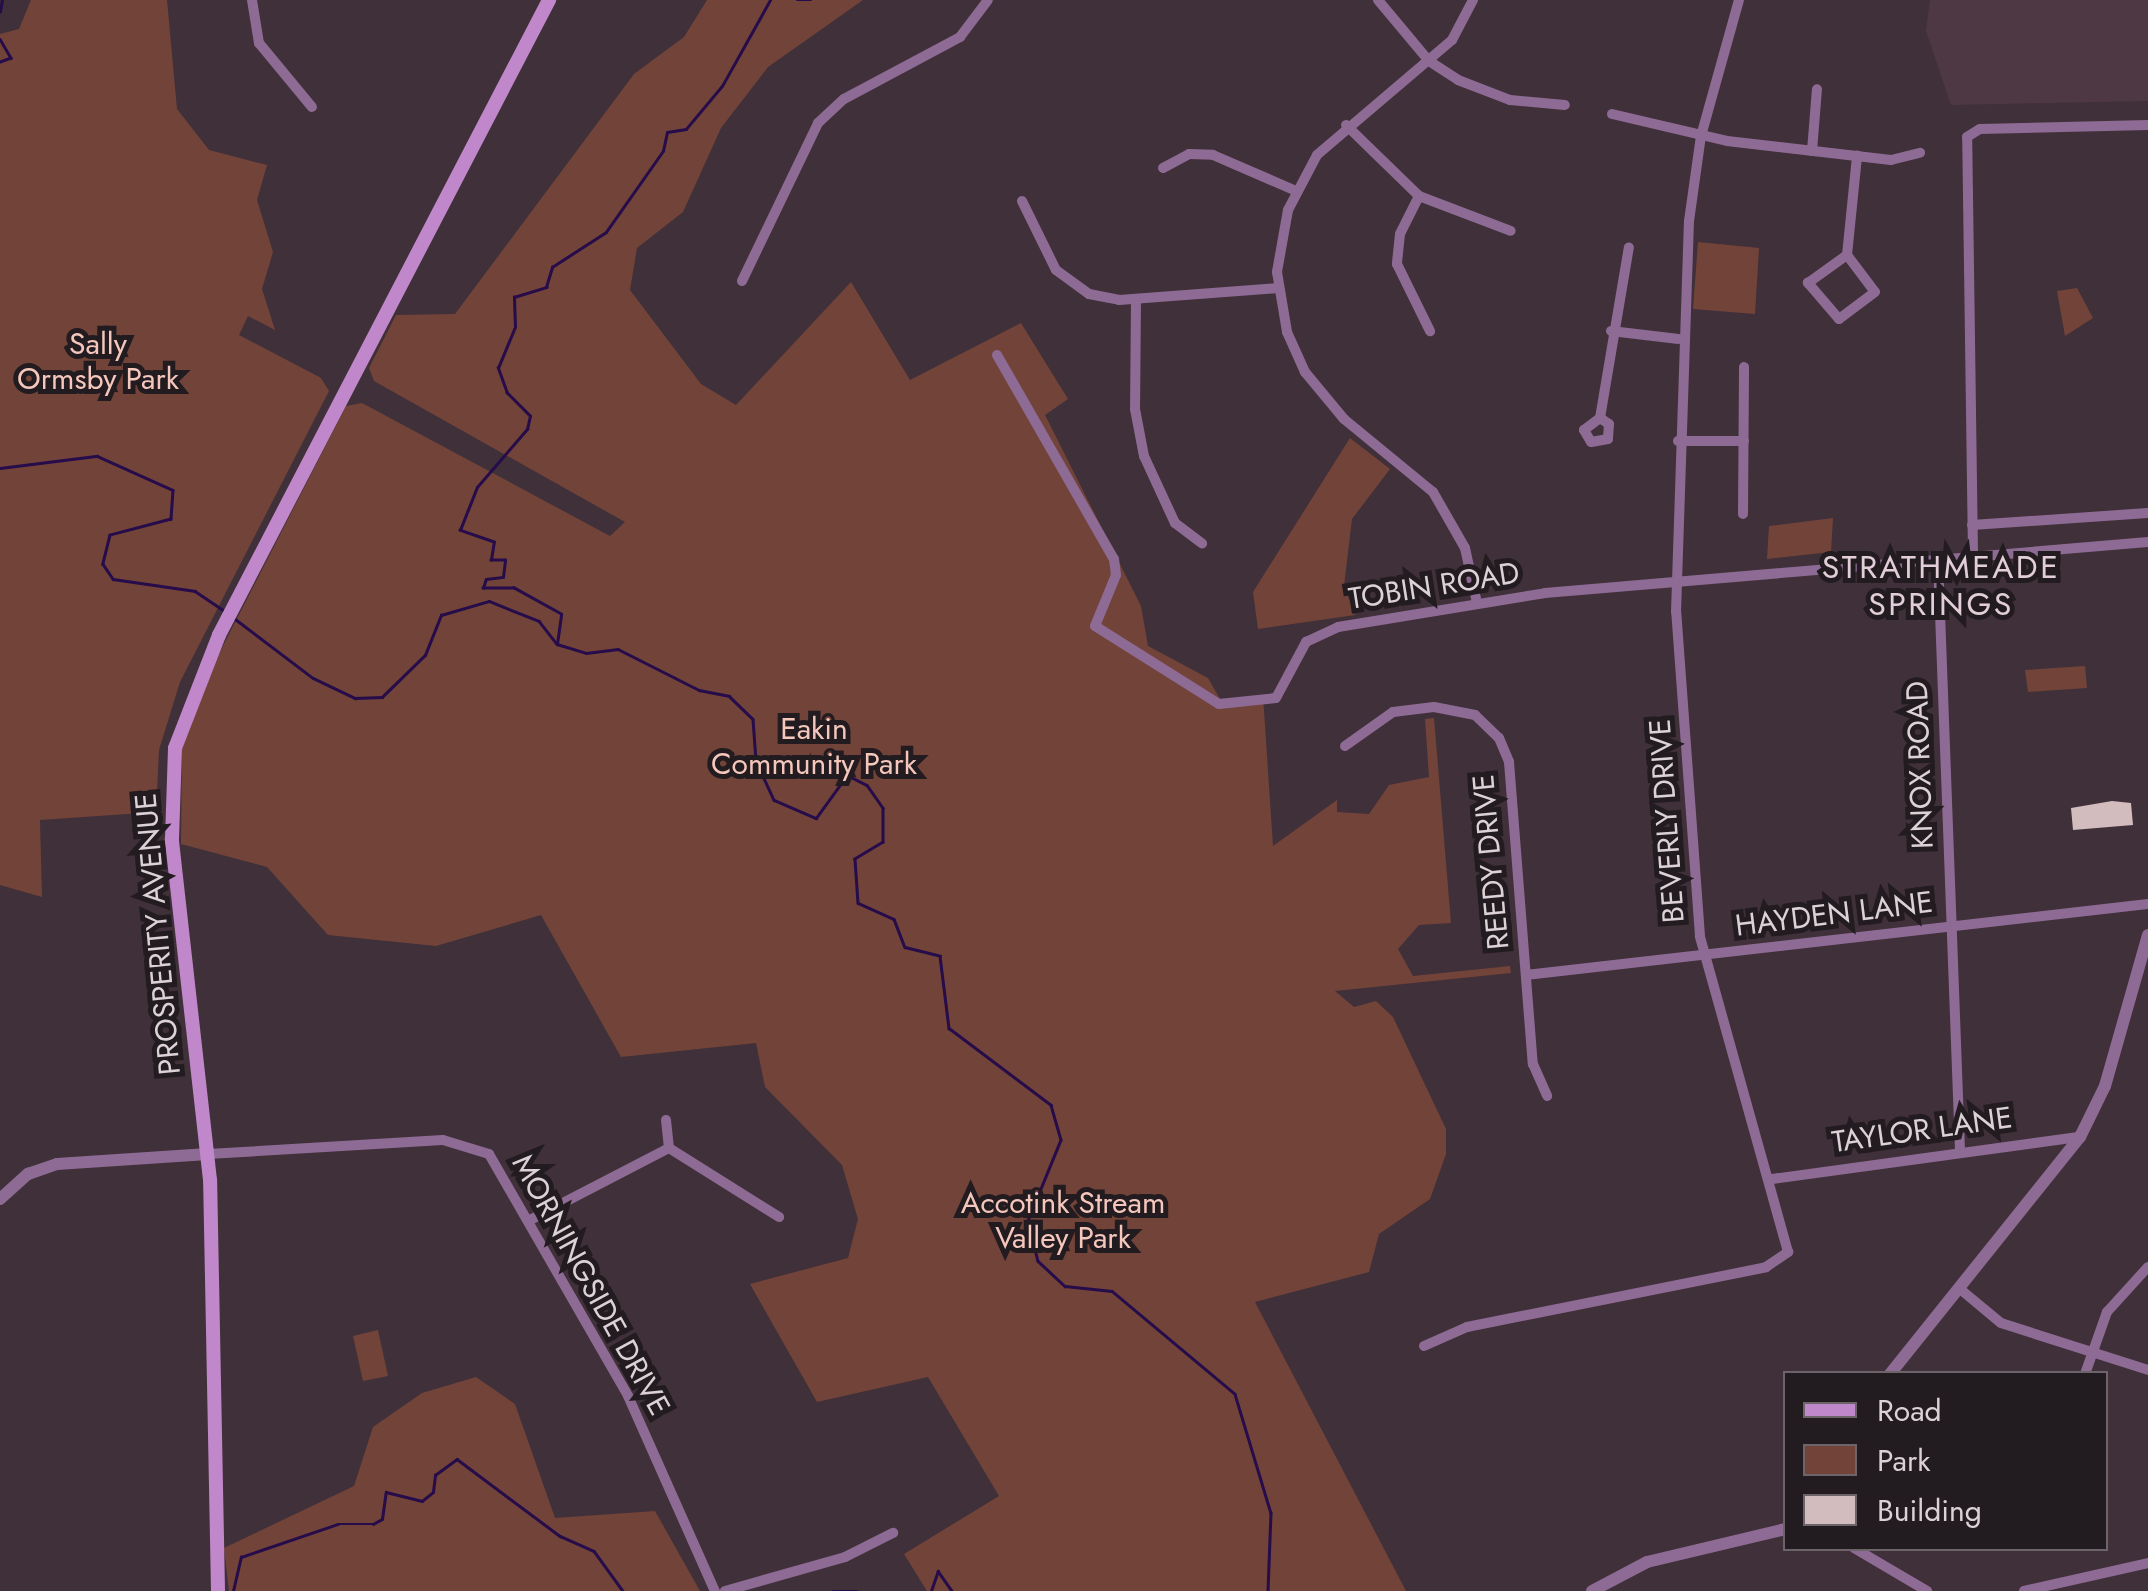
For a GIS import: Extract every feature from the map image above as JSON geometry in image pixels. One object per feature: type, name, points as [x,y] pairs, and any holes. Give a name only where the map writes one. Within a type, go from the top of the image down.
[{"type":"main road","name":"PROSPERITY AVENUE","points":[[218,1591],[208,1154],[171,800],[180,723],[237,599],[549,0]]},
{"type":"street","points":[[252,0],[259,43],[312,107]]},
{"type":"street","points":[[742,281],[818,123],[858,90],[960,37],[988,0]]},
{"type":"street","points":[[1378,0],[1429,61],[1490,94],[1565,105]]},
{"type":"street","points":[[1473,0],[1452,40],[1346,125],[1296,190],[1282,230],[1278,288],[1290,342],[1315,388],[1446,511],[1477,604]]},
{"type":"street","name":"BEVERLY DRIVE","points":[[1424,1346],[1467,1327],[1789,1261],[1772,1178],[1704,954],[1676,582],[1680,338],[1701,136],[1739,0]]},
{"type":"street","points":[[1812,150],[1817,88]]},
{"type":"street","points":[[1612,114],[1701,136],[1857,156],[1920,153]]},
{"type":"street","points":[[1346,125],[1419,196],[1512,231]]},
{"type":"street","points":[[1973,554],[1968,137],[1980,129],[2148,125]]},
{"type":"street","points":[[1163,168],[1189,154],[1213,154],[1296,190]]},
{"type":"street","points":[[1847,255],[1808,283],[1839,319],[1875,292],[1847,255],[1857,156]]},
{"type":"street","points":[[1419,196],[1400,234],[1397,264],[1430,330]]},
{"type":"street","points":[[1022,201],[1066,280],[1104,298],[1278,288]]},
{"type":"street","points":[[1600,418],[1611,331],[1630,247]]},
{"type":"street","points":[[1136,299],[1135,409],[1144,456],[1175,523],[1202,543]]},
{"type":"street","points":[[1611,331],[1680,338]]},
{"type":"street","name":"TOBIN ROAD","points":[[997,354],[1114,559],[1116,576],[1096,626],[1204,700],[1250,705],[1276,698],[1306,642],[1328,629],[1477,604],[1973,554],[2148,542]]},
{"type":"street","points":[[1743,514],[1744,367]]},
{"type":"street","points":[[1678,441],[1744,441]]},
{"type":"street","points":[[1972,526],[2148,514]]},
{"type":"street","name":"KNOX ROAD","points":[[1938,559],[1960,1150]]},
{"type":"street","name":"REEDY DRIVE","points":[[1344,746],[1382,717],[1434,707],[1474,715],[1499,738],[1509,762],[1533,1064],[1547,1096]]},
{"type":"street","name":"HAYDEN LANE","points":[[1526,975],[2148,904]]},
{"type":"street","points":[[1892,1371],[2080,1136],[2110,1072],[2148,936]]},
{"type":"street","points":[[666,1120],[670,1148],[779,1218]]},
{"type":"street","name":"TAYLOR LANE","points":[[1772,1178],[2080,1136]]},
{"type":"street","name":"MORNINGSIDE DRIVE","points":[[208,1154],[466,1143],[497,1162],[628,1396],[715,1591]]},
{"type":"street","points":[[532,1219],[670,1148]]},
{"type":"street","points":[[2,1193],[57,1164],[208,1154]]},
{"type":"street","points":[[2086,1371],[2115,1299],[2148,1267]]},
{"type":"street","points":[[1960,1288],[2001,1322],[2148,1370]]},
{"type":"street","points":[[1592,1591],[1647,1562],[1783,1531]]},
{"type":"street","points":[[725,1591],[845,1557],[892,1533]]},
{"type":"street","points":[[1859,1551],[1927,1591]]},
{"type":"street","points":[[2024,1591],[2148,1564]]},
{"type":"shaded area","points":[[1930,0],[2148,0],[2148,101],[1951,105],[1926,31]]},
{"type":"green space","name":"Sally Ormsby Park","points":[[31,0],[167,0],[177,109],[209,150],[267,165],[257,200],[273,252],[262,289],[275,330],[248,316],[239,335],[321,378],[329,391],[180,682],[159,750],[156,812],[40,820],[42,897],[0,885],[0,34],[19,29]]},
{"type":"green space","points":[[707,0],[863,0],[768,67],[721,128],[683,212],[637,248],[630,290],[701,384],[736,405],[851,282],[910,380],[1021,323],[1068,399],[1045,415],[1141,606],[1148,646],[1208,678],[1220,699],[1263,696],[1273,846],[1337,800],[1337,812],[1369,814],[1389,785],[1429,777],[1425,719],[1434,718],[1451,923],[1419,925],[1398,949],[1413,976],[1510,966],[1511,973],[1335,991],[1354,1007],[1376,1001],[1393,1017],[1446,1129],[1446,1154],[1430,1199],[1379,1234],[1369,1272],[1255,1302],[1406,1591],[927,1591],[904,1554],[999,1496],[928,1377],[817,1402],[750,1284],[848,1258],[858,1219],[842,1165],[765,1087],[756,1043],[621,1057],[541,915],[436,946],[328,935],[267,867],[181,844],[182,742],[205,681],[346,406],[362,403],[610,536],[625,522],[374,381],[369,368],[396,315],[455,314],[634,74],[684,37]]},
{"type":"green space","points":[[1698,242],[1759,248],[1755,314],[1693,309]]},
{"type":"green space","points":[[2077,288],[2093,318],[2065,336],[2057,291]]},
{"type":"green space","points":[[1350,438],[1390,469],[1352,519],[1344,586],[1355,615],[1258,629],[1253,592]]},
{"type":"green space","points":[[1833,518],[1831,552],[1767,559],[1769,526]]},
{"type":"green space","points":[[2085,666],[2087,688],[2028,692],[2025,670]]},
{"type":"green space","points":[[378,1330],[388,1376],[363,1381],[353,1336]]},
{"type":"green space","points":[[476,1377],[515,1404],[555,1518],[655,1511],[700,1591],[229,1591],[224,1548],[354,1486],[373,1427],[422,1393]]},
{"type":"building","points":[[2112,801],[2131,803],[2133,825],[2073,830],[2071,808]]},
{"type":"waterway","points":[[0,12],[2,0]]},
{"type":"waterway","points":[[557,644],[561,614],[514,588],[483,588],[486,579],[503,577],[505,560],[491,560],[494,542],[460,530],[477,487],[527,429],[530,416],[507,393],[498,368],[515,327],[514,297],[546,287],[552,267],[606,232],[663,151],[667,132],[686,129],[722,86],[770,0]]},
{"type":"waterway","points":[[797,0],[811,0]]},
{"type":"waterway","points":[[0,39],[11,58],[0,62]]},
{"type":"waterway","points":[[0,468],[97,456],[173,490],[171,519],[110,535],[103,564],[113,579],[195,591],[223,610]]},
{"type":"waterway","points":[[234,618],[313,678],[355,698],[382,697],[425,655],[441,615],[489,601],[539,621],[557,644],[586,653],[618,649],[699,690],[729,696],[753,719],[756,761],[774,800],[816,818],[847,775],[867,785],[883,808],[883,842],[855,859],[858,903],[894,919],[905,947],[940,956],[949,1028],[1051,1105],[1061,1140],[1028,1221],[1038,1261],[1065,1286],[1112,1291],[1235,1394],[1271,1513],[1268,1591]]},
{"type":"waterway","points":[[233,1591],[241,1557],[338,1524],[373,1524],[382,1519],[386,1492],[422,1501],[433,1492],[435,1475],[457,1459],[560,1536],[594,1551],[623,1591]]},
{"type":"waterway","points":[[931,1591],[938,1571],[952,1591]]},
{"type":"waterway","points":[[833,1591],[857,1591]]},
{"type":"district","name":"STRATHMEADE SPRINGS","points":[[1941,586]]},
{"type":"park label","name":"Eakin Community Park","points":[[814,746]]},
{"type":"park label","name":"Accotink Stream Valley Park","points":[[1063,1220]]}]
